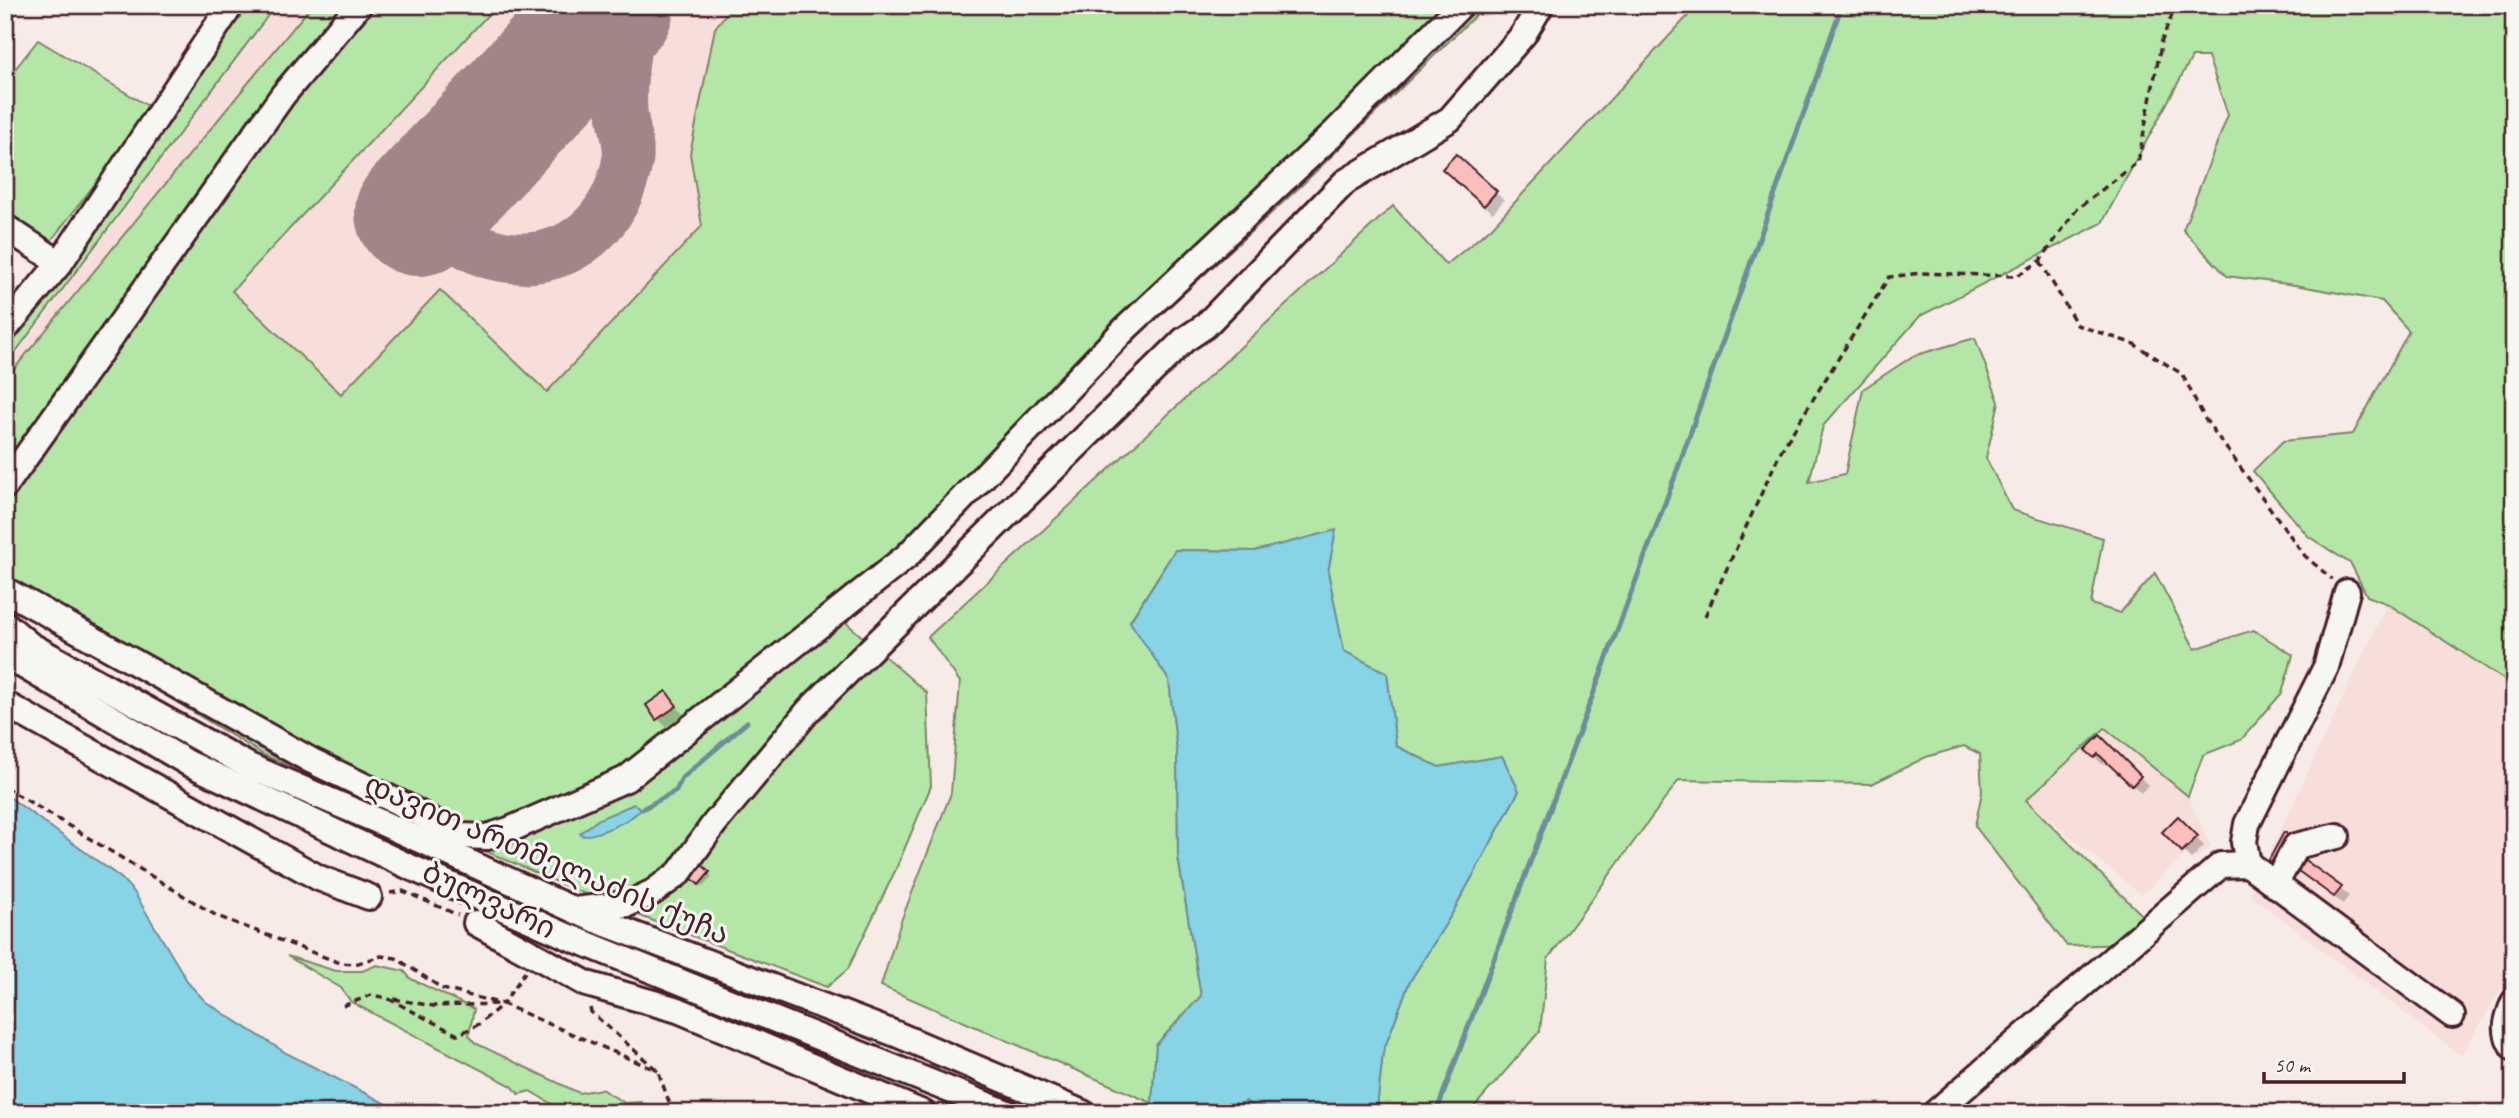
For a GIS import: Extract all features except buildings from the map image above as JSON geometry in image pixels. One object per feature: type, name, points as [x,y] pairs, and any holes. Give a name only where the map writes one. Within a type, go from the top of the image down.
[{"type":"street","points":[[5,328],[60,263],[231,5]]},
{"type":"street","points":[[5,486],[283,95],[359,5]]},
{"type":"street","points":[[5,590],[312,761],[406,806],[460,836],[487,837],[509,830],[626,779],[906,556],[1125,329],[1334,133],[1461,5]]},
{"type":"street","points":[[574,910],[628,904],[653,892],[680,873],[714,824],[809,710],[1184,340],[1205,326],[1345,182],[1450,119],[1523,35],[1541,5]]},
{"type":"street","points":[[5,226],[60,263]]},
{"type":"street","points":[[2248,864],[2244,842],[2247,824],[2326,667],[2347,592]]},
{"type":"street","name":"დავით ართმელაძის ქუჩა","points":[[5,624],[30,645],[249,766],[574,910],[896,1034],[1083,1113]]},
{"type":"street","name":"დავით ართმელაძის ქუჩა","points":[[5,655],[188,764],[398,861],[569,937],[1007,1113]]},
{"type":"street","points":[[5,704],[319,878],[369,897]]},
{"type":"street","points":[[2275,885],[2296,846],[2337,836]]},
{"type":"street","points":[[1935,1113],[2221,865],[2248,864],[2452,1015]]},
{"type":"street","name":"ბულვარი","points":[[475,923],[587,984],[678,1010],[923,1113]]},
{"type":"street","points":[[2514,1002],[2506,1021],[2508,1040],[2514,1048]]},
{"type":"path","points":[[1705,616],[1781,451],[1889,277],[1922,273],[2017,276],[2040,261],[2077,209],[2138,162],[2162,40],[2176,5]]},
{"type":"path","points":[[2040,261],[2077,325],[2134,344],[2182,374],[2206,419],[2305,556],[2347,592]]},
{"type":"path","points":[[5,787],[217,916],[340,962],[355,964],[381,956],[396,958],[443,989],[503,1004],[657,1071]]},
{"type":"path","name":"ბულვარი","points":[[369,897],[402,891],[475,923]]},
{"type":"path","points":[[387,998],[458,1035],[479,1024],[503,1004],[536,956]]},
{"type":"path","points":[[587,984],[591,1012],[657,1071],[673,1113]]},
{"type":"path","points":[[343,1006],[371,995],[433,1006],[503,1004]]},
{"type":"shaded area","points":[[278,5],[1486,5],[1303,184],[1122,350],[264,755],[5,593],[5,370]]},
{"type":"shaded area","points":[[2387,604],[2514,686],[2514,968],[2461,1056],[2250,895]]},
{"type":"shaded area","points":[[2105,727],[2188,796],[2211,846],[2193,862],[2186,854],[2141,895],[2026,800]]},
{"type":"green space","points":[[238,5],[261,5],[270,13],[5,366],[5,336],[64,264],[212,59]]},
{"type":"green space","points":[[312,5],[497,5],[232,291],[341,394],[440,290],[547,392],[702,226],[690,154],[715,28],[733,5],[1486,5],[1303,184],[1122,350],[844,621],[927,693],[931,786],[896,869],[848,969],[827,987],[601,901],[264,755],[23,609],[5,593],[5,380]]},
{"type":"green space","points":[[1698,5],[2514,5],[2514,686],[2388,604],[2367,596],[2351,564],[2308,536],[2253,471],[2283,441],[2353,434],[2409,331],[2382,301],[2227,276],[2183,230],[2228,115],[2208,57],[2192,57],[2102,223],[1920,316],[1823,426],[1809,482],[1845,474],[1863,389],[1913,356],[1975,338],[1999,402],[1986,458],[2012,510],[2103,538],[2091,604],[2120,613],[2155,573],[2195,649],[2253,630],[2293,655],[2282,693],[2241,740],[2203,755],[2188,796],[2105,728],[2026,800],[2152,925],[2130,944],[2067,946],[1975,826],[1982,792],[1980,754],[1964,746],[1926,757],[1872,784],[1679,780],[1548,959],[1540,1031],[1469,1113],[1378,1113],[1383,1052],[1409,983],[1453,912],[1519,791],[1502,756],[1439,767],[1396,746],[1387,673],[1344,652],[1328,572],[1335,531],[1255,551],[1175,550],[1130,621],[1169,680],[1177,752],[1178,857],[1201,996],[1156,1045],[1152,1103],[881,986],[901,921],[951,793],[960,682],[928,637],[1393,206],[1446,265],[1491,228]]},
{"type":"green space","points":[[38,40],[153,109],[43,251],[5,227],[5,82]]},
{"type":"green space","points":[[5,638],[312,803],[437,861],[628,942],[1070,1113],[1062,1113],[509,896],[325,813],[137,721],[17,651],[5,642]]},
{"type":"green space","points":[[287,956],[336,971],[362,971],[377,965],[404,971],[411,979],[474,1009],[469,1035],[475,1043],[579,1093],[601,1089],[625,1103],[641,1102],[644,1106],[639,1113],[567,1113],[530,1091],[519,1094],[512,1086],[351,1002],[341,988]]},
{"type":"water","points":[[1336,530],[1328,572],[1344,651],[1387,673],[1396,746],[1439,767],[1502,756],[1519,791],[1453,912],[1409,983],[1383,1052],[1378,1113],[1258,1113],[1246,1101],[1223,1113],[1180,1113],[1152,1103],[1156,1045],[1201,996],[1178,857],[1177,752],[1169,680],[1130,622],[1175,550],[1255,551]]},
{"type":"water","points":[[5,794],[121,878],[134,892],[189,984],[206,1002],[286,1053],[404,1113],[5,1113]]},
{"type":"water","points":[[634,804],[642,809],[622,823],[591,835],[583,836],[580,833],[599,819]]},
{"type":"waterway","points":[[1436,1113],[1674,479],[1842,5]]},
{"type":"waterway","points":[[642,809],[676,791],[682,778],[747,722]]},
{"type":"taxiway","points":[[581,5],[521,54],[416,163],[430,196],[447,224],[458,236],[487,253],[530,258],[552,254],[571,246],[588,234],[614,201],[628,158],[622,111],[622,84],[626,44],[635,5]]},
{"type":"runway","points":[[418,213],[611,5]]}]
